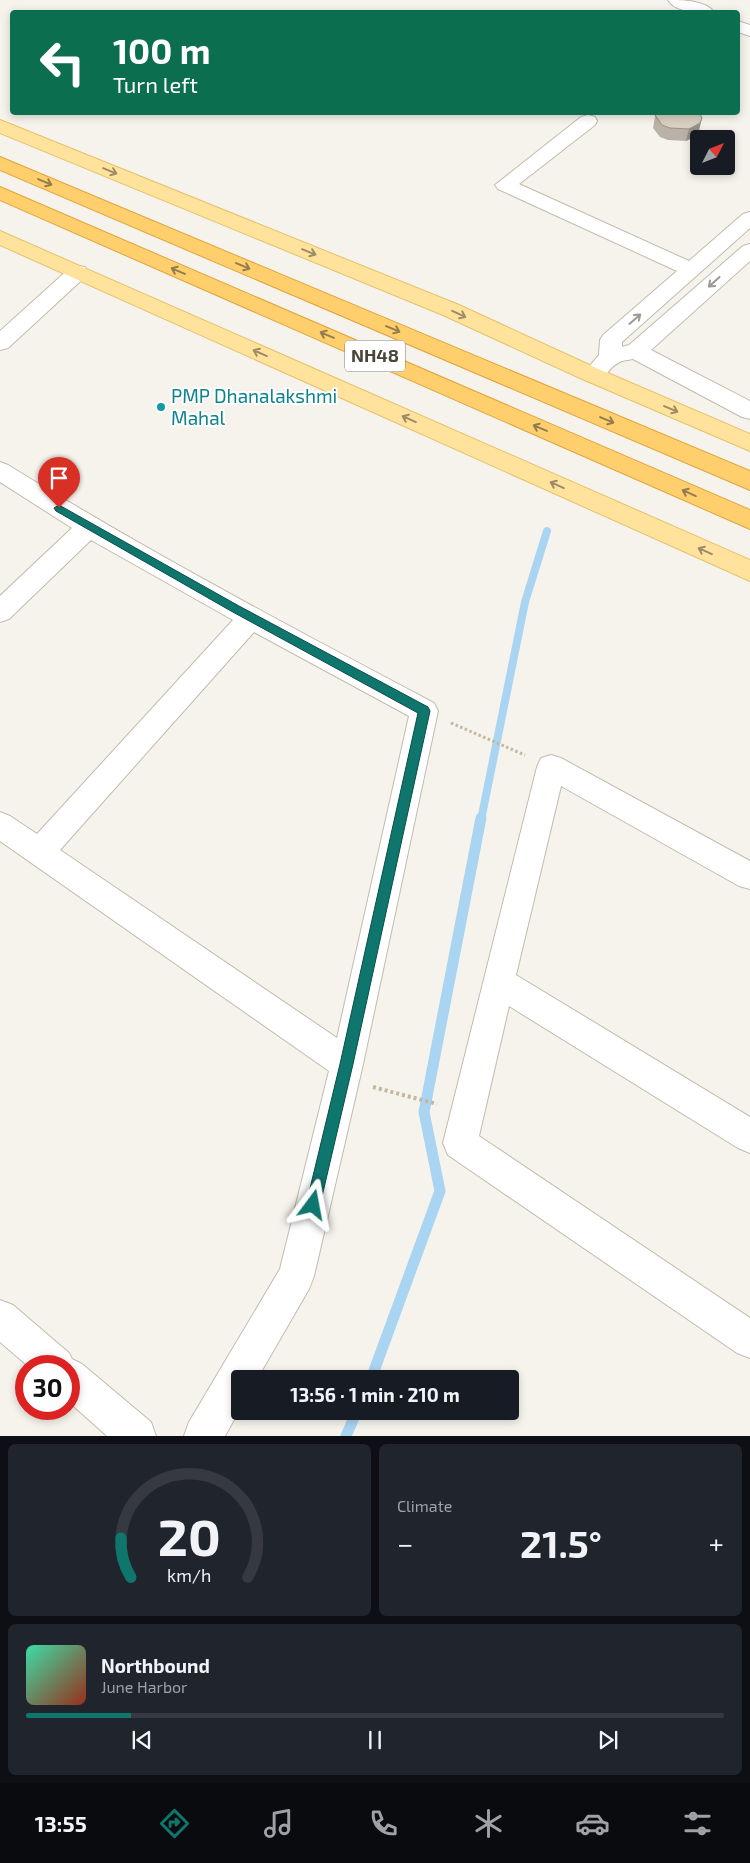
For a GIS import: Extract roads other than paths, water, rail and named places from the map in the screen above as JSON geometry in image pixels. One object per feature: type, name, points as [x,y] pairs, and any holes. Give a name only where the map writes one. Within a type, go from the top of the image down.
[{"type":"highway","name":"NH48","points":[[0,163],[750,482]]},
{"type":"highway","name":"NH48","points":[[0,194],[750,520]]},
{"type":"main road","points":[[0,126],[451,310],[593,376],[750,443]]},
{"type":"main road","points":[[0,237],[750,571]]},
{"type":"street","points":[[676,0],[701,10]]},
{"type":"street","points":[[588,121],[505,185],[692,270]]},
{"type":"street","points":[[593,376],[610,356],[611,340],[750,218]]},
{"type":"street","points":[[610,356],[636,351],[750,250]]},
{"type":"street","points":[[0,343],[78,272]]},
{"type":"street","points":[[636,351],[750,411]]},
{"type":"street","points":[[0,471],[89,527],[424,711],[347,1064],[296,1276],[203,1436]]},
{"type":"street","points":[[0,612],[89,527]]},
{"type":"street","points":[[39,852],[252,618]]},
{"type":"street","points":[[750,876],[551,767],[460,1143],[750,1340]]},
{"type":"street","points":[[0,825],[347,1064]]},
{"type":"street","points":[[499,982],[750,1136]]},
{"type":"street","points":[[0,1318],[43,1355]]},
{"type":"street","points":[[80,1386],[138,1436]]},
{"type":"waterway","points":[[481,820],[525,602],[547,531]]},
{"type":"waterway","points":[[374,1370],[440,1191],[424,1112],[481,818]]},
{"type":"waterway","points":[[346,1436],[353,1420]]},
{"type":"place","name":"PMP Dhanalakshmi Mahal","points":[[161,407]]}]
